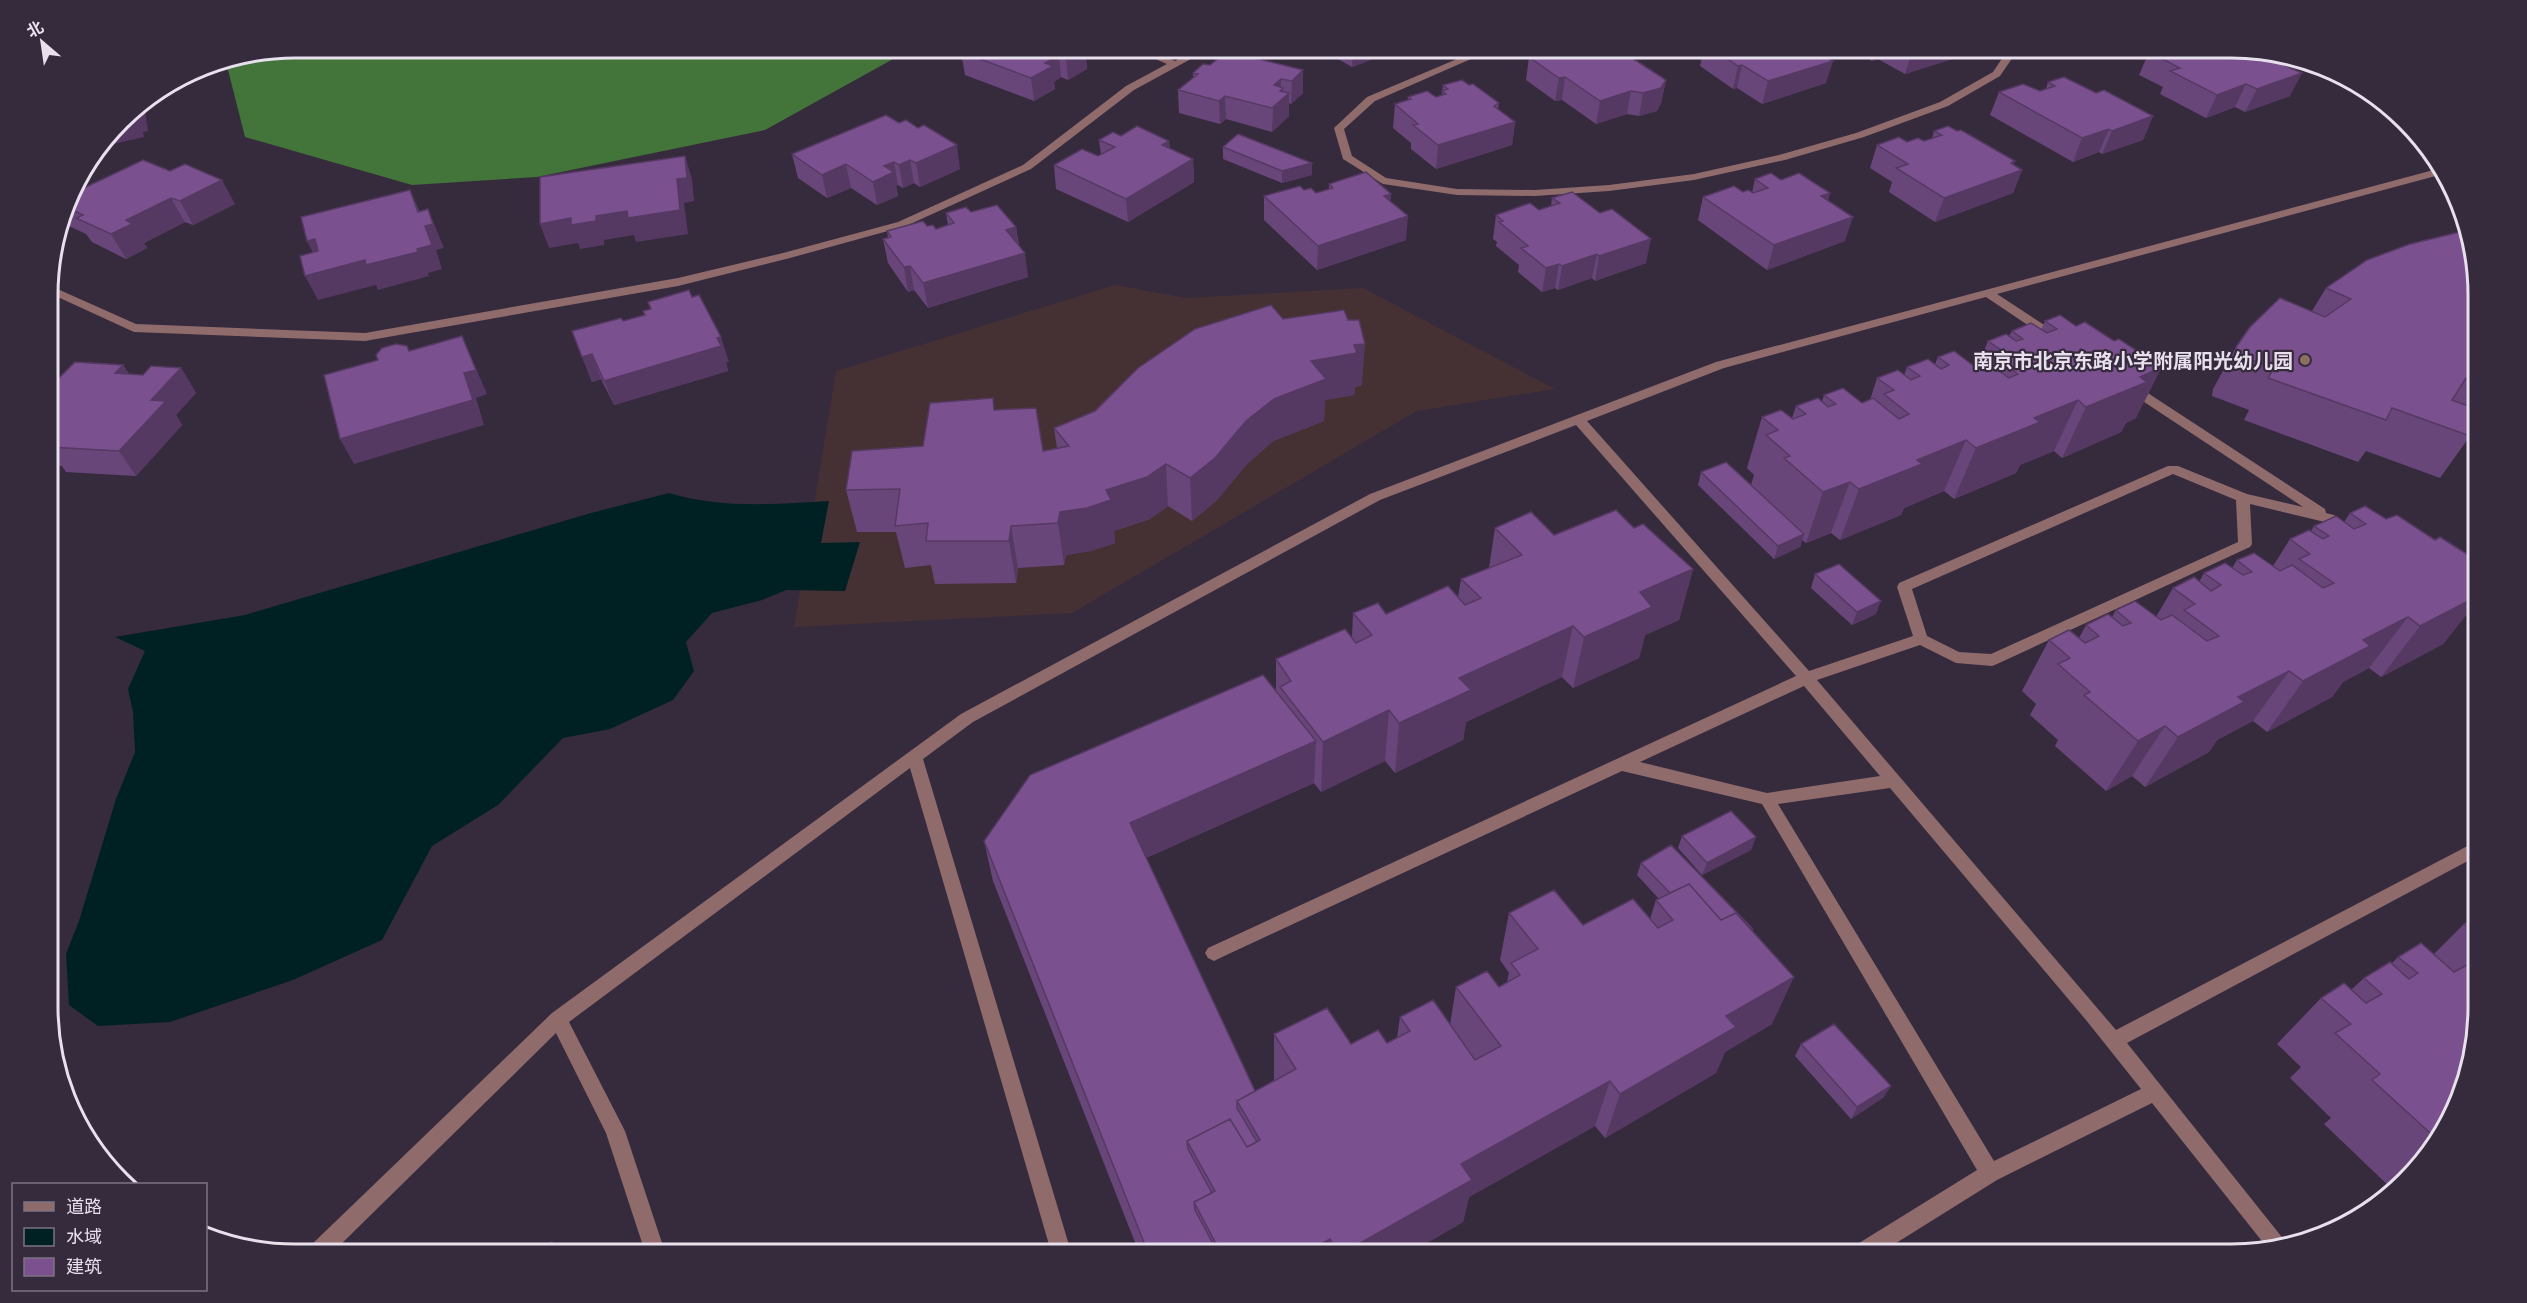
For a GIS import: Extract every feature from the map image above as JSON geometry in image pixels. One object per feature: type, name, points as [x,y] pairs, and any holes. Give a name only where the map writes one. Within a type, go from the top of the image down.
[{"type":"street","points":[[1160,58],[1175,64]]},
{"type":"street","points":[[58,293],[134,327],[365,338],[678,282],[786,256],[902,224],[1027,167],[1130,88],[1187,58]]},
{"type":"street","points":[[1467,58],[1371,99],[1339,128],[1347,157],[1383,181],[1457,192],[1535,193],[1610,188],[1694,177],[1781,158],[1849,138],[1944,104],[1997,74],[2007,58]]},
{"type":"street","points":[[326,1244],[558,1019],[967,718],[1375,497],[1720,365],[2435,173]]},
{"type":"street","points":[[1987,293],[2065,344]]},
{"type":"street","points":[[2114,376],[2334,521],[2243,498],[2173,469],[1904,587],[1921,639],[1956,657],[1992,660],[2246,544],[2243,498]]},
{"type":"street","points":[[1578,419],[1806,678],[2113,1041],[2274,1241]]},
{"type":"street","points":[[2438,590],[2468,610]]},
{"type":"street","points":[[1214,953],[1806,678],[1921,639]]},
{"type":"street","points":[[915,757],[1059,1244]]},
{"type":"street","points":[[1621,764],[1767,799],[1892,781]]},
{"type":"street","points":[[1767,799],[1990,1173]]},
{"type":"street","points":[[2113,1041],[2468,853]]},
{"type":"street","points":[[558,1019],[615,1131],[652,1244]]},
{"type":"street","points":[[1876,1244],[1990,1173],[2155,1092]]},
{"type":"shaded area","points":[[1115,285],[1186,298],[1363,288],[1555,389],[1417,411],[1072,613],[794,627],[836,371]]},
{"type":"green space","points":[[895,58],[765,130],[537,177],[412,185],[245,137],[228,69],[280,59]]},
{"type":"water","points":[[669,493],[729,503],[829,501],[821,543],[860,542],[845,591],[786,590],[762,600],[712,613],[686,642],[694,671],[673,700],[610,729],[563,738],[498,805],[432,846],[382,940],[293,980],[170,1022],[98,1026],[69,1005],[66,954],[79,921],[116,799],[135,752],[133,712],[128,689],[145,651],[115,637],[245,615],[591,513]]},
{"type":"building","points":[[977,58],[1054,58],[1045,63],[1053,66],[1031,78]]},
{"type":"building","points":[[1218,58],[1255,58],[1303,70],[1292,81],[1281,79],[1274,85],[1283,88],[1280,91],[1289,93],[1272,108],[1225,96],[1219,101],[1178,90],[1198,74],[1193,73],[1203,64],[1210,65]]},
{"type":"building","points":[[1530,58],[1632,58],[1666,80],[1661,88],[1643,93],[1631,91],[1600,101],[1565,77],[1559,78]]},
{"type":"building","points":[[1726,58],[1827,58],[1833,61],[1768,81],[1742,65],[1738,66]]},
{"type":"building","points":[[2161,58],[2247,59],[2278,63],[2302,73],[2257,89],[2246,84],[2217,95],[2170,71],[2180,68]]},
{"type":"building","points":[[2064,77],[2096,93],[2104,90],[2153,116],[2112,131],[2109,129],[2082,138],[1999,92],[2023,84],[2040,91],[2055,86],[2048,82]]},
{"type":"building","points":[[1462,80],[1469,85],[1473,84],[1499,103],[1494,106],[1515,122],[1438,145],[1413,125],[1418,124],[1395,104],[1427,91],[1436,97],[1446,94],[1442,91],[1448,89],[1443,85]]},
{"type":"building","points":[[886,115],[899,123],[906,120],[918,128],[924,125],[957,145],[916,163],[910,160],[899,165],[894,162],[884,166],[894,172],[873,182],[846,164],[822,175],[792,154]]},
{"type":"building","points":[[1137,126],[1169,141],[1162,145],[1193,159],[1126,199],[1054,165],[1082,149],[1098,156],[1115,147],[1099,140],[1113,132],[1121,136]]},
{"type":"building","points":[[1948,126],[1957,131],[1961,130],[2015,161],[2011,163],[2022,170],[1944,198],[1896,168],[1908,164],[1877,145],[1899,137],[1907,142],[1918,138],[1924,141],[1942,135],[1934,131]]},
{"type":"building","points":[[1238,134],[1312,163],[1282,171],[1223,147]]},
{"type":"building","points":[[685,156],[687,178],[677,179],[680,210],[628,218],[627,211],[596,216],[596,221],[571,225],[571,218],[540,224],[540,177]]},
{"type":"building","points":[[143,160],[170,171],[185,164],[222,180],[180,201],[171,198],[126,220],[132,224],[111,234],[76,218],[83,215],[74,211],[85,188]]},
{"type":"building","points":[[1366,172],[1391,194],[1384,196],[1408,216],[1318,246],[1264,196],[1300,186],[1304,190],[1311,188],[1316,193],[1333,188],[1329,184]]},
{"type":"building","points":[[1771,173],[1781,180],[1799,173],[1830,193],[1821,196],[1853,217],[1774,245],[1703,197],[1734,186],[1743,192],[1748,190],[1753,193],[1768,188],[1755,179]]},
{"type":"building","points":[[410,190],[418,212],[428,209],[433,224],[425,226],[432,245],[417,249],[418,252],[366,265],[365,260],[305,276],[300,256],[318,251],[315,239],[307,241],[301,217]]},
{"type":"building","points":[[1572,192],[1600,213],[1612,209],[1651,239],[1599,256],[1597,254],[1562,266],[1559,264],[1546,268],[1521,248],[1528,246],[1499,222],[1503,221],[1496,215],[1530,203],[1539,210],[1560,203],[1552,198]]},
{"type":"building","points":[[997,205],[1016,227],[1006,230],[1025,253],[923,283],[910,266],[904,267],[883,239],[891,237],[887,231],[923,221],[927,226],[933,225],[936,229],[954,223],[946,213],[966,207],[971,212]]},
{"type":"building","points":[[2459,232],[2468,280],[2468,379],[2466,378],[2452,400],[2468,406],[2468,435],[2392,408],[2386,420],[2268,378],[2274,368],[2235,354],[2236,347],[2250,327],[2280,298],[2325,317],[2351,299],[2326,288],[2367,260],[2410,244]]},
{"type":"building","points":[[689,290],[692,297],[699,295],[721,337],[717,338],[721,346],[604,381],[592,354],[582,357],[572,331],[621,318],[623,321],[645,315],[643,311],[651,309],[648,302]]},
{"type":"building","points":[[1271,305],[1283,319],[1344,310],[1348,320],[1359,320],[1365,344],[1354,345],[1357,353],[1311,361],[1326,379],[1274,399],[1246,421],[1215,458],[1190,478],[1166,464],[1147,477],[1106,490],[1111,500],[1087,508],[1060,512],[1058,523],[1011,526],[1009,541],[926,541],[928,523],[895,526],[900,489],[846,490],[852,451],[923,446],[930,403],[993,398],[994,410],[1036,408],[1043,451],[1069,446],[1054,428],[1095,411],[1138,368],[1195,329]]},
{"type":"building","points":[[2060,315],[2076,326],[2085,322],[2114,341],[2119,339],[2162,367],[2140,377],[2147,382],[2086,407],[2078,400],[2034,418],[2040,422],[1976,448],[1966,440],[1917,460],[1922,464],[1859,489],[1850,482],[1823,492],[1784,458],[1790,456],[1766,435],[1778,430],[1762,417],[1781,410],[1793,419],[1806,414],[1796,406],[1818,398],[1828,407],[1836,404],[1824,395],[1843,388],[1862,403],[1873,398],[1899,419],[1909,414],[1884,394],[1894,390],[1877,378],[1898,370],[1911,380],[1920,376],[1907,367],[1928,359],[1941,369],[1949,365],[1938,357],[1954,351],[1974,366],[1985,361],[2009,378],[2018,374],[1993,356],[2004,352],[1988,341],[2006,334],[2016,341],[2023,339],[2012,331],[2031,323],[2047,333],[2057,329],[2045,321]]},
{"type":"building","points":[[462,336],[476,370],[464,373],[473,400],[340,439],[324,375],[378,360],[376,355],[382,348],[396,344],[407,346],[409,351]]},
{"type":"building","points":[[75,362],[123,365],[115,373],[143,375],[151,366],[181,368],[151,400],[166,401],[119,451],[58,448],[58,379]]},
{"type":"building","points":[[1726,462],[1804,534],[1778,546],[1701,472]]},
{"type":"building","points":[[2365,506],[2386,519],[2397,515],[2435,540],[2440,537],[2468,555],[2468,601],[2420,626],[2408,617],[2363,640],[2370,646],[2303,681],[2289,671],[2238,697],[2244,702],[2178,737],[2165,726],[2138,741],[2084,695],[2090,692],[2058,664],[2070,658],[2049,640],[2069,630],[2085,643],[2099,636],[2086,625],[2108,614],[2123,626],[2131,623],[2116,610],[2135,601],[2161,620],[2172,615],[2207,641],[2219,636],[2184,610],[2195,604],[2173,588],[2194,577],[2211,591],[2221,585],[2204,573],[2225,563],[2243,575],[2252,572],[2237,560],[2254,553],[2280,571],[2292,565],[2323,588],[2334,583],[2299,559],[2310,554],[2290,539],[2309,530],[2323,539],[2329,536],[2314,526],[2336,516],[2354,529],[2366,524],[2350,513]]},
{"type":"building","points":[[1616,510],[1634,528],[1643,524],[1693,569],[1640,592],[1652,607],[1584,637],[1573,626],[1459,678],[1471,690],[1399,723],[1389,710],[1323,742],[1280,687],[1291,681],[1276,659],[1345,629],[1356,643],[1372,635],[1353,613],[1378,603],[1386,614],[1448,586],[1465,605],[1481,598],[1461,579],[1522,555],[1495,528],[1531,512],[1554,535]]},
{"type":"building","points":[[1839,564],[1881,601],[1857,612],[1815,574]]},
{"type":"building","points":[[1263,675],[1316,741],[1130,823],[1255,1091],[1237,1101],[1237,1108],[1257,1142],[1247,1147],[1230,1119],[1187,1141],[1188,1149],[1212,1193],[1194,1202],[1195,1210],[1213,1244],[1145,1244],[984,841],[1030,775]]},
{"type":"building","points":[[1731,811],[1756,837],[1707,863],[1682,836]]},
{"type":"building","points":[[1671,845],[1753,929],[1752,930],[1736,913],[1721,920],[1689,884],[1670,893],[1641,863]]},
{"type":"building","points":[[1689,884],[1721,920],[1736,913],[1794,977],[1726,1016],[1736,1027],[1620,1094],[1610,1081],[1461,1164],[1472,1180],[1359,1244],[1333,1244],[1330,1239],[1321,1244],[1216,1244],[1194,1202],[1215,1191],[1187,1141],[1230,1119],[1247,1147],[1260,1140],[1237,1101],[1296,1069],[1274,1034],[1327,1008],[1351,1044],[1378,1030],[1387,1043],[1410,1031],[1400,1017],[1433,1000],[1475,1060],[1501,1046],[1456,987],[1487,971],[1499,987],[1520,975],[1511,963],[1538,949],[1509,913],[1554,890],[1583,925],[1633,899],[1658,928],[1673,920],[1656,900]]},
{"type":"building","points":[[2421,943],[2454,972],[2468,965],[2468,1023],[2464,1054],[2456,1084],[2432,1134],[2372,1080],[2380,1074],[2335,1033],[2351,1024],[2321,998],[2344,983],[2366,1003],[2382,994],[2364,978],[2390,962],[2409,979],[2418,973],[2398,957]]},
{"type":"building","points":[[1834,1024],[1891,1086],[1857,1107],[1801,1044]]},
{"type":"place","name":"南京市北京东路小学附属阳光幼儿园","points":[[2305,360]]}]
